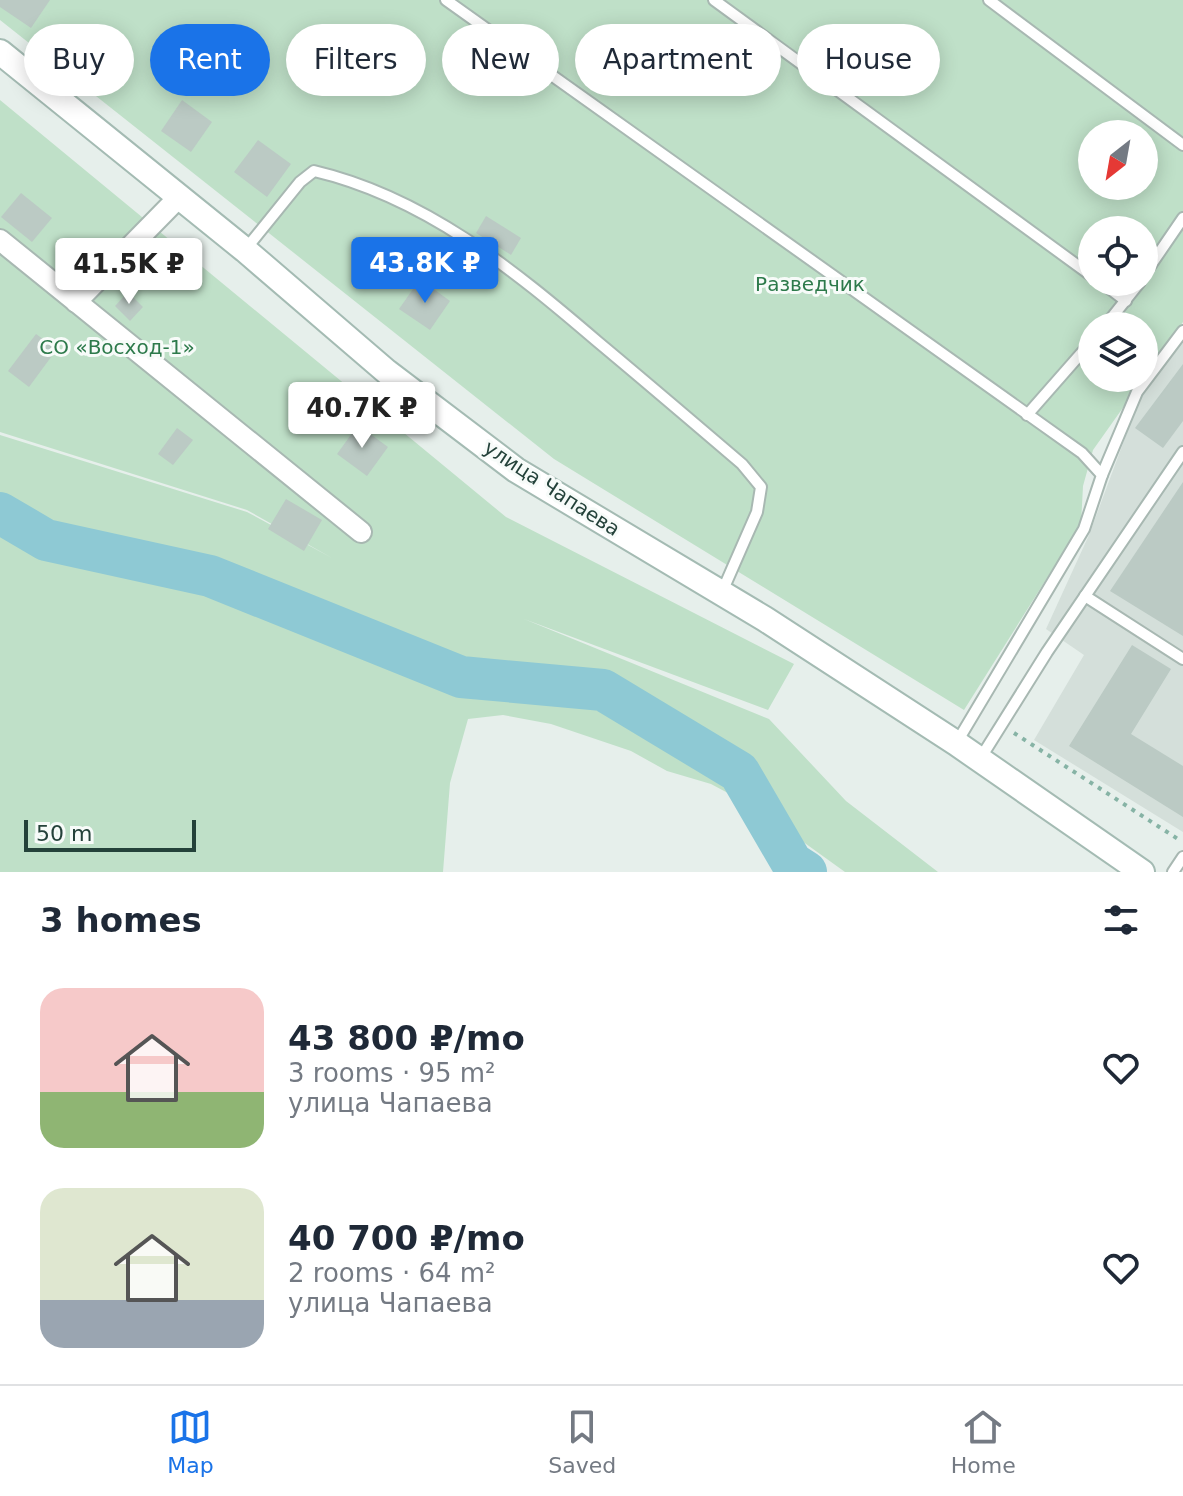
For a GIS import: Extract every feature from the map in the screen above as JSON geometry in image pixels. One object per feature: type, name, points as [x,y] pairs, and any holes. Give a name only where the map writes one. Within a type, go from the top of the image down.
[{"type":"street","name":"улица Чапаева","points":[[0,52],[245,250],[387,372],[516,470],[721,594],[956,743],[1142,872]]},
{"type":"street","points":[[76,302],[179,197]]},
{"type":"street","points":[[0,240],[361,532]]},
{"type":"lane","points":[[446,0],[1082,453],[1102,475]]},
{"type":"lane","points":[[714,0],[1078,266]]},
{"type":"lane","points":[[989,0],[1183,145]]},
{"type":"lane","points":[[245,250],[300,182],[314,171],[343,178],[420,211],[481,248],[529,283],[731,454],[761,487],[757,512],[721,594]]},
{"type":"lane","points":[[1158,255],[1183,218]]},
{"type":"lane","points":[[1119,296],[1126,301]]},
{"type":"lane","points":[[1117,312],[1130,296]]},
{"type":"lane","points":[[956,743],[1084,529],[1102,475],[1137,392],[1183,331]]},
{"type":"lane","points":[[1027,415],[1078,357]]},
{"type":"lane","points":[[980,759],[1183,452]]},
{"type":"lane","points":[[1085,596],[1183,659]]},
{"type":"lane","points":[[1173,872],[1183,857]]},
{"type":"path","points":[[1001,725],[1183,843]]},
{"type":"shaded area","points":[[1183,343],[1183,832],[1034,740],[1084,655],[1046,629],[1089,535],[1141,395],[1143,392],[1158,392],[1158,374]]},
{"type":"green space","name":"Разведчик","points":[[0,0],[1183,0],[1183,322],[1158,358],[1158,312],[1078,312],[1078,392],[1134,392],[1093,450],[1083,486],[1081,524],[964,710],[554,459],[96,96],[134,96],[134,24],[24,24],[24,39],[0,20]]},
{"type":"green space","name":"СО «Восход-1»","points":[[0,100],[506,517],[794,664],[768,710],[524,619],[769,719],[846,801],[938,872],[845,872],[756,808],[711,784],[667,771],[631,751],[551,724],[503,715],[468,719],[450,783],[443,872],[0,872],[0,435],[247,512],[332,558],[247,510],[0,432]]},
{"type":"building","points":[[0,0],[50,0],[34,24],[25,24],[0,7]]},
{"type":"building","points":[[182,100],[212,122],[191,152],[161,131]]},
{"type":"building","points":[[258,140],[291,164],[267,197],[234,172]]},
{"type":"building","points":[[21,193],[52,218],[32,242],[1,217]]},
{"type":"building","points":[[486,216],[521,238],[511,255],[476,233]]},
{"type":"building","points":[[420,279],[450,301],[430,330],[399,309]]},
{"type":"building","points":[[128,292],[143,307],[130,321],[115,306]]},
{"type":"building","points":[[36,334],[57,349],[29,387],[8,371]]},
{"type":"building","points":[[1183,364],[1183,421],[1163,448],[1135,428]]},
{"type":"building","points":[[358,425],[388,447],[367,476],[337,454]]},
{"type":"building","points":[[177,428],[193,440],[173,465],[158,454]]},
{"type":"building","points":[[1183,482],[1183,636],[1110,591]]},
{"type":"building","points":[[286,499],[322,520],[304,551],[268,529]]},
{"type":"building","points":[[1132,645],[1171,669],[1131,734],[1183,766],[1183,817],[1069,746]]},
{"type":"waterway","points":[[0,513],[46,540],[210,576],[461,677],[603,690],[739,772],[792,863],[806,872]]}]
